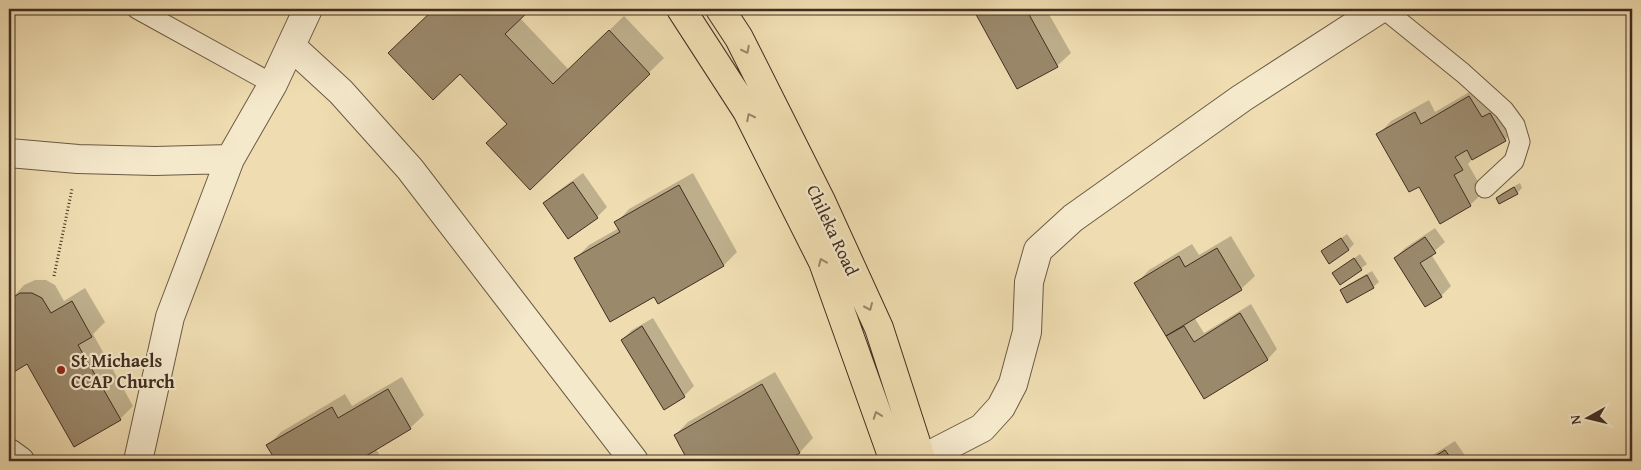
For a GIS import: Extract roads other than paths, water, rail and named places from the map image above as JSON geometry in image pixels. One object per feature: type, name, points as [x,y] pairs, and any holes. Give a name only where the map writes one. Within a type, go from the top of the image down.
[{"type":"highway","points":[[681,9],[747,111],[823,262],[894,461]]},
{"type":"highway","name":"Chileka Road","points":[[720,9],[739,38],[821,201],[879,328],[922,460]]},
{"type":"street","points":[[138,461],[170,317],[230,159],[273,84],[308,9]]},
{"type":"street","points":[[922,460],[982,428],[1001,408],[1013,384],[1027,332],[1029,282],[1038,250],[1073,218],[1234,103],[1382,9]]},
{"type":"street","points":[[291,46],[341,92],[410,170],[634,461]]},
{"type":"street","points":[[9,153],[78,159],[154,161],[230,159]]},
{"type":"street","points":[[9,453],[20,461]]},
{"type":"lane","points":[[137,9],[273,84]]},
{"type":"lane","points":[[1382,9],[1463,73],[1504,110],[1515,125],[1520,142],[1514,161],[1485,188]]},
{"type":"place","name":"St Michaels CCAP Church","points":[[61,370]]}]
